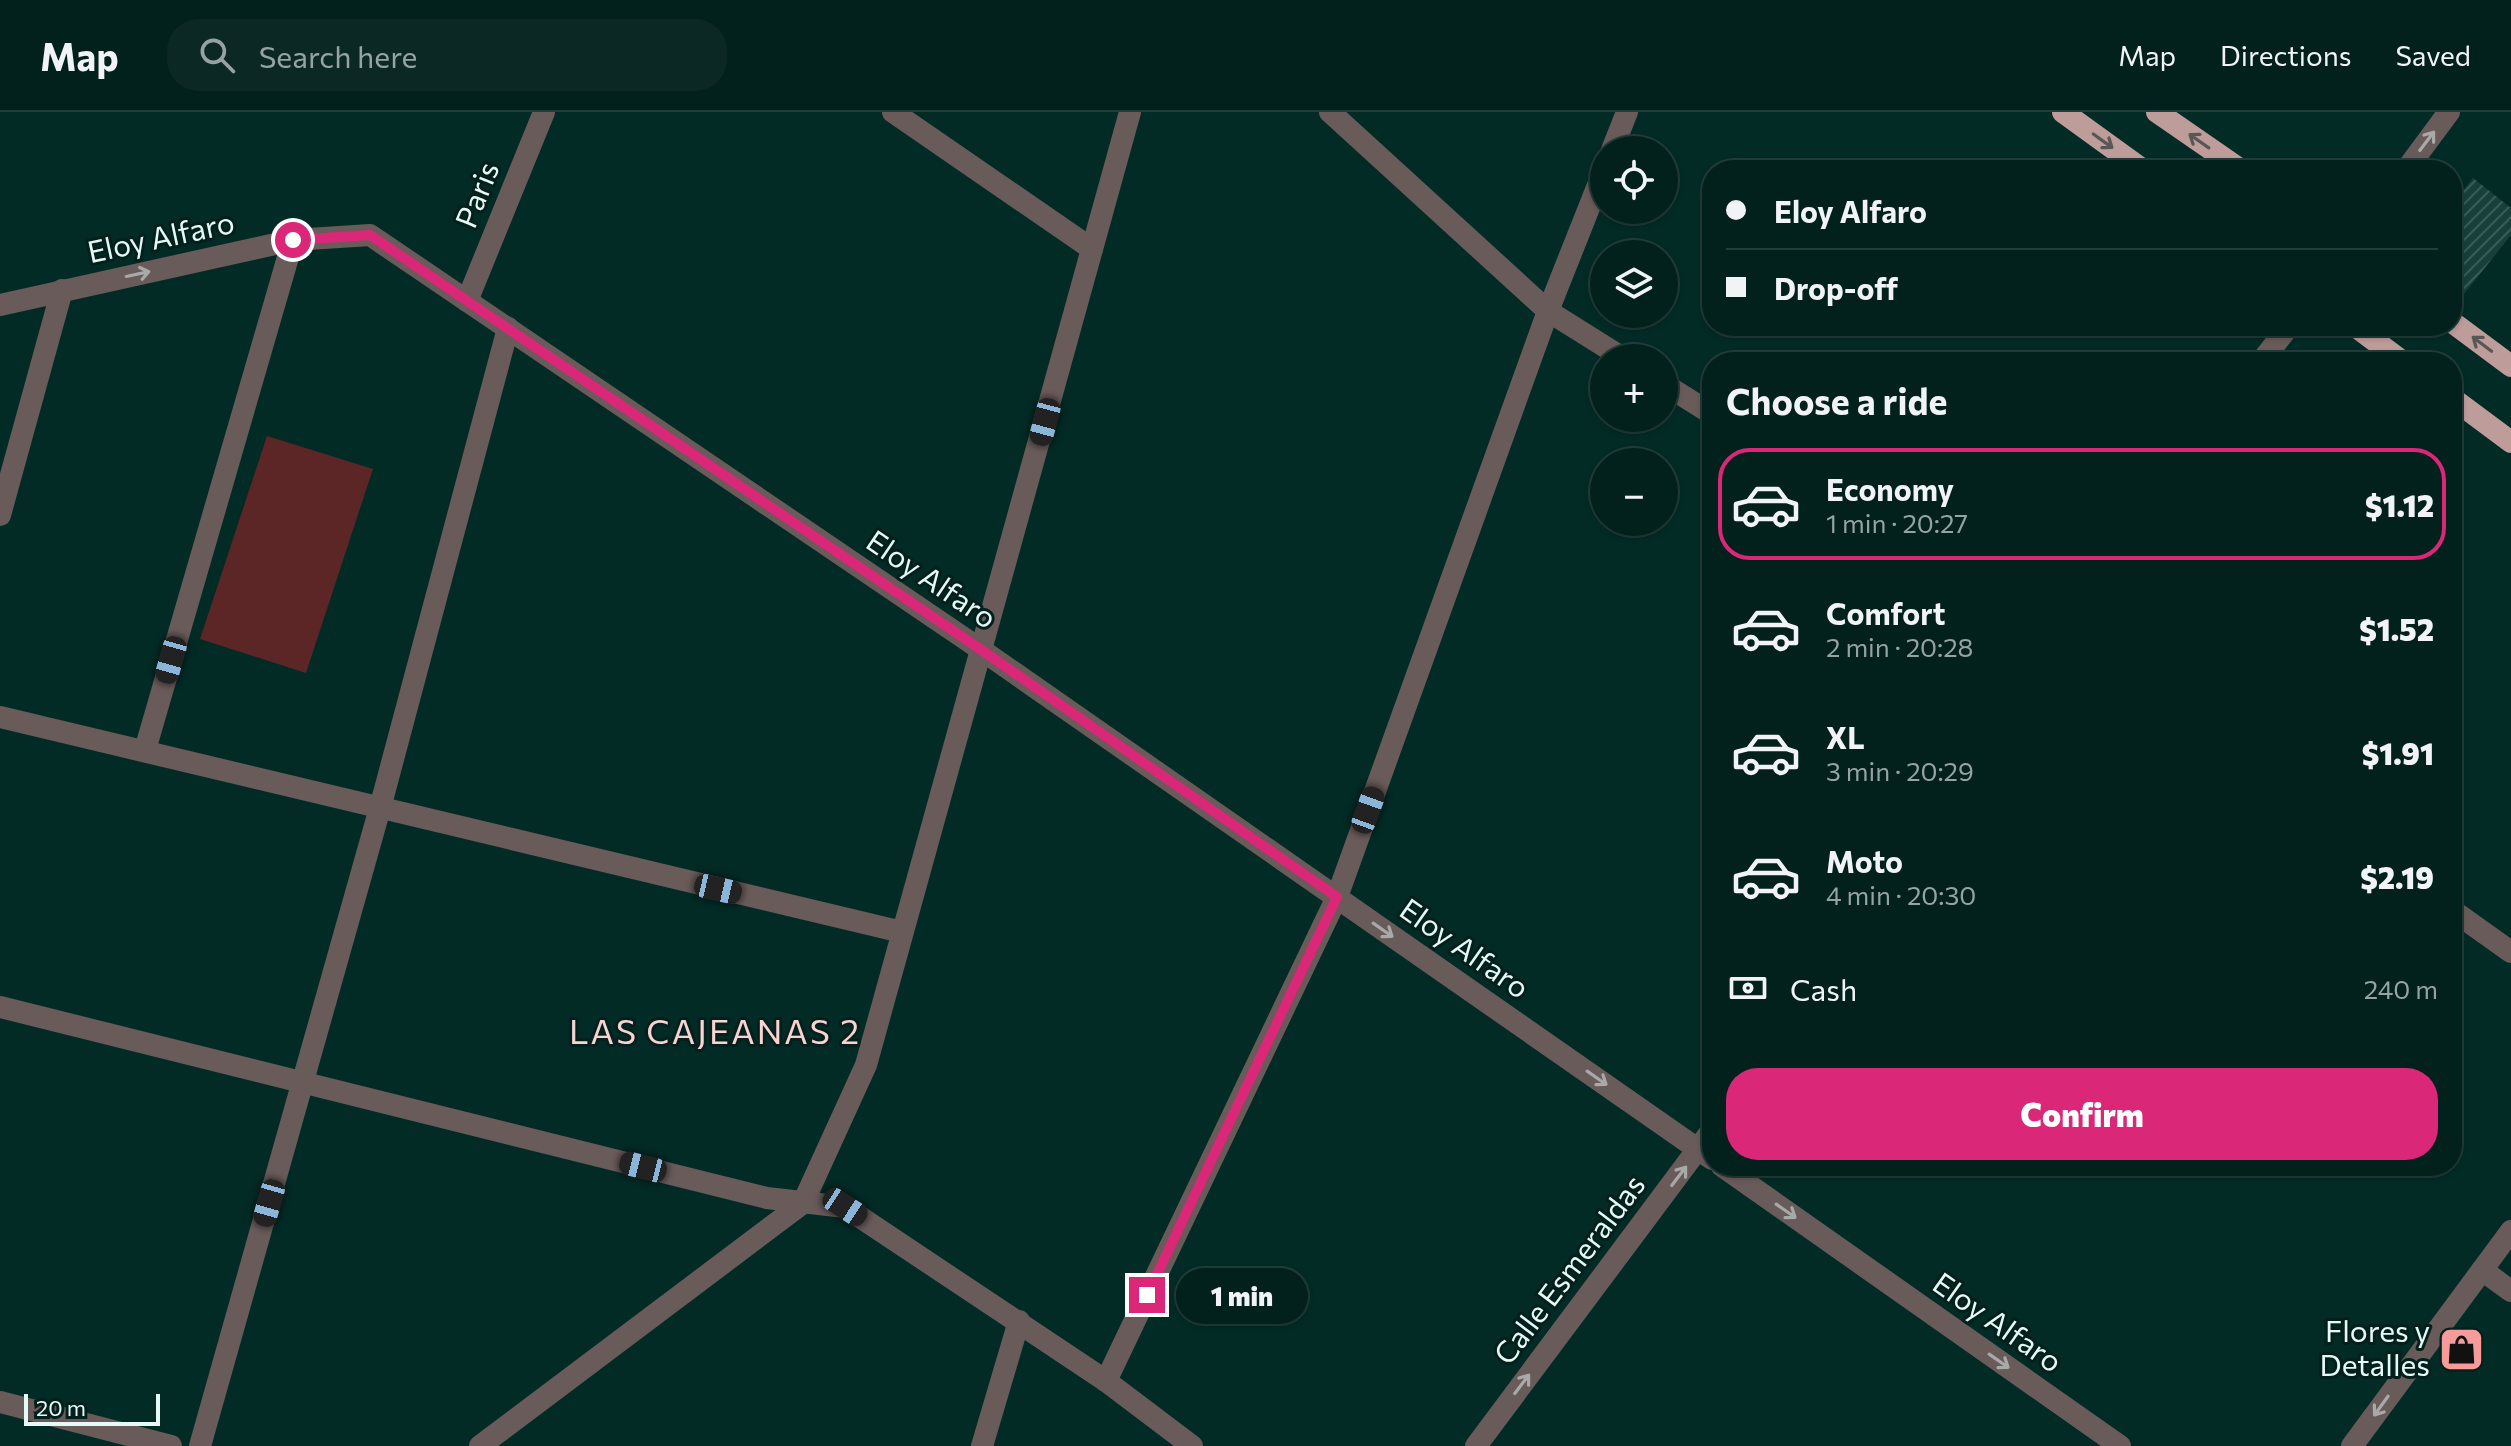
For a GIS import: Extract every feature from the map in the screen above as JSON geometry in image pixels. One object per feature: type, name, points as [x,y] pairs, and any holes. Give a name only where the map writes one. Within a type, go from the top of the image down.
[{"type":"highway","points":[[2063,112],[2129,160]]},
{"type":"highway","points":[[2157,112],[2227,160]]},
{"type":"highway","points":[[2462,329],[2511,366]]},
{"type":"highway","points":[[2368,336],[2390,352]]},
{"type":"highway","points":[[2462,405],[2511,442]]},
{"type":"street","name":"Paris","points":[[467,301],[544,112]]},
{"type":"street","points":[[893,112],[1092,249]]},
{"type":"street","points":[[480,1446],[803,1203],[866,1065],[1130,112]]},
{"type":"street","points":[[1330,112],[1548,311],[1601,344]]},
{"type":"street","points":[[1618,136],[1627,112]]},
{"type":"street","points":[[2413,160],[2449,112]]},
{"type":"street","points":[[1106,1381],[1337,897],[1548,311],[1590,205]]},
{"type":"street","name":"Eloy Alfaro","points":[[0,305],[293,240],[370,235],[983,651],[1702,1152]]},
{"type":"street","points":[[145,750],[293,240]]},
{"type":"street","points":[[0,515],[62,290]]},
{"type":"street","points":[[200,1446],[380,808],[508,328]]},
{"type":"street","points":[[2269,352],[2281,336]]},
{"type":"street","points":[[1678,393],[1702,408]]},
{"type":"street","points":[[0,717],[902,932]]},
{"type":"street","points":[[2462,917],[2511,952]]},
{"type":"street","points":[[0,1007],[767,1198],[845,1207],[1019,1321],[1192,1446]]},
{"type":"street","name":"Calle Esmeraldas","points":[[1476,1446],[1702,1158]]},
{"type":"street","name":"Eloy Alfaro","points":[[1736,1176],[2120,1446]]},
{"type":"street","points":[[2352,1446],[2511,1231]]},
{"type":"street","points":[[2482,1270],[2511,1291]]},
{"type":"street","points":[[982,1446],[1019,1321]]},
{"type":"street","points":[[0,1402],[171,1446]]},
{"type":"shaded area","points":[[267,436],[373,469],[306,673],[200,639]]},
{"type":"building","points":[[2473,178],[2511,208],[2511,235],[2462,296],[2462,192]]},
{"type":"place","name":"Flores y Detalles","points":[[2461,1349]]},
{"type":"district","name":"LAS CAJEANAS 2","points":[[715,1032]]},
{"type":"route","points":[[293,240],[370,235],[983,651],[1337,897],[1147,1295]]}]
